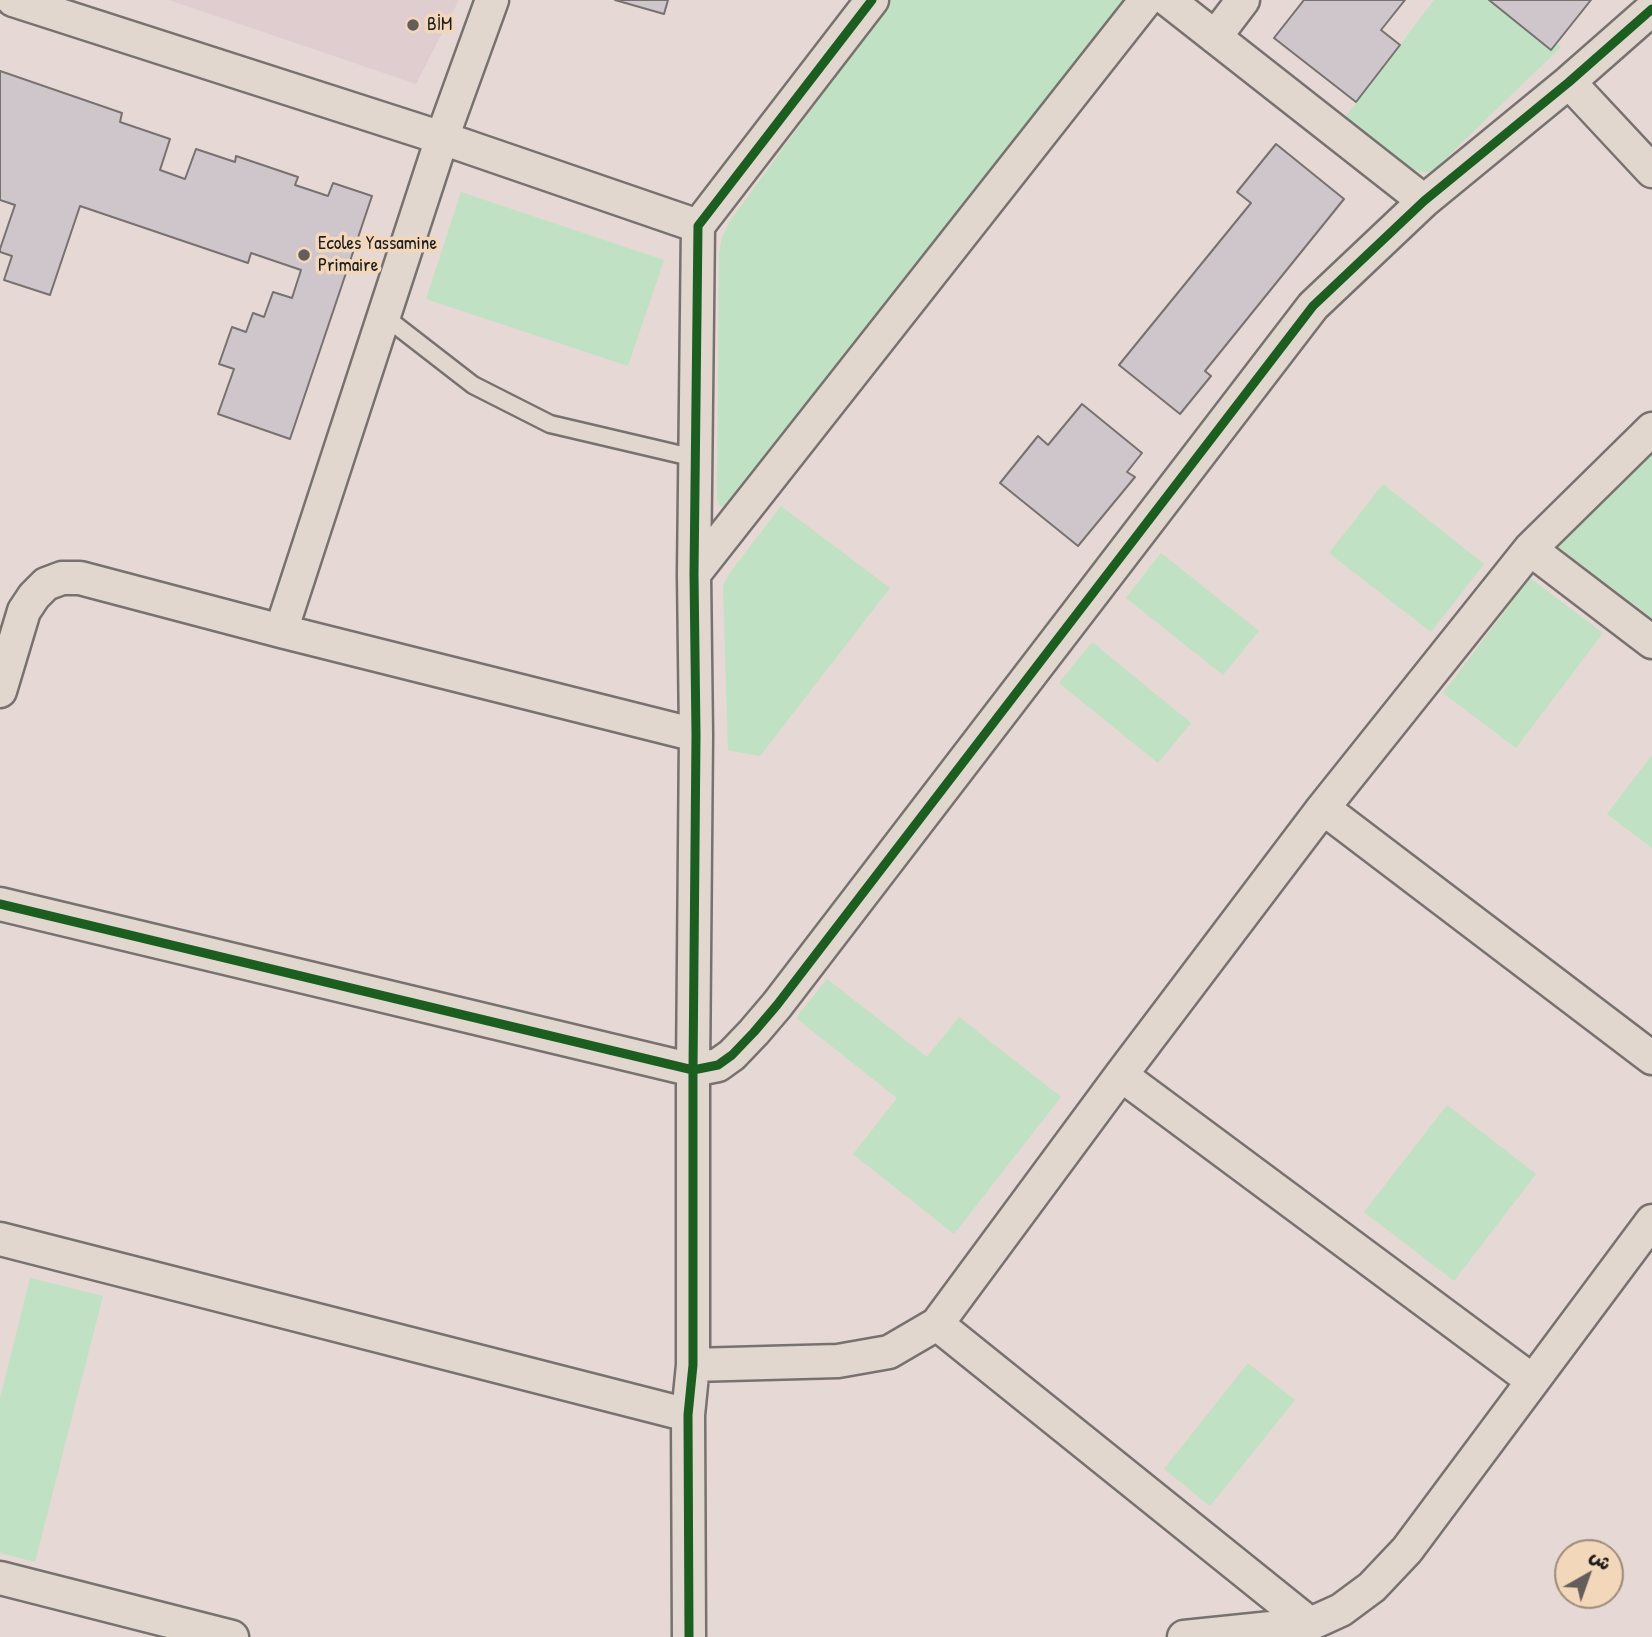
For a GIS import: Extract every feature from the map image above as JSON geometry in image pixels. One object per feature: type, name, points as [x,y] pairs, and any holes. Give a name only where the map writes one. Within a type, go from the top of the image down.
[{"type":"street","points":[[13,0],[442,138],[698,226]]},
{"type":"street","points":[[281,631],[442,138],[492,0]]},
{"type":"street","points":[[689,1637],[688,1415],[693,1365],[696,735],[694,574],[698,226],[872,0]]},
{"type":"street","points":[[694,574],[1146,0]]},
{"type":"street","points":[[1168,0],[1424,201]]},
{"type":"street","points":[[1215,37],[1243,0]]},
{"type":"street","points":[[0,904],[693,1070],[718,1065],[732,1055],[762,1023],[1312,306],[1424,201],[1569,82],[1652,9]]},
{"type":"street","points":[[1569,82],[1652,171]]},
{"type":"street","points":[[693,1365],[838,1361],[888,1352],[937,1324],[1323,808],[1530,549],[1652,429]]},
{"type":"street","points":[[1530,549],[1652,642]]},
{"type":"street","points":[[0,691],[24,611],[34,596],[46,584],[62,578],[80,578],[696,735]]},
{"type":"street","points":[[1323,808],[1652,1058]]},
{"type":"street","points":[[1121,1075],[1533,1381]]},
{"type":"street","points":[[1184,1637],[1310,1624],[1341,1610],[1372,1587],[1407,1550],[1652,1221]]},
{"type":"street","points":[[0,1239],[688,1415]]},
{"type":"street","points":[[937,1324],[1310,1624]]},
{"type":"street","points":[[0,1578],[232,1637]]},
{"type":"lane","points":[[384,316],[473,385],[550,424],[695,458]]},
{"type":"shaded area","points":[[169,0],[459,0],[416,84]]},
{"type":"green space","points":[[891,0],[1125,0],[732,501],[720,506],[717,494],[719,253],[722,237],[730,221]]},
{"type":"green space","points":[[1434,0],[1504,0],[1561,47],[1437,167],[1429,172],[1421,172],[1411,168],[1344,119]]},
{"type":"green space","points":[[461,192],[664,260],[628,366],[426,299]]},
{"type":"green space","points":[[1652,455],[1652,618],[1558,547]]},
{"type":"green space","points":[[1383,484],[1484,564],[1431,632],[1329,553]]},
{"type":"green space","points":[[781,506],[890,588],[760,756],[728,750],[723,586],[729,574]]},
{"type":"green space","points":[[1161,553],[1259,631],[1223,675],[1126,598]]},
{"type":"green space","points":[[1530,578],[1603,633],[1516,748],[1443,693]]},
{"type":"green space","points":[[1092,642],[1191,723],[1158,763],[1059,683]]},
{"type":"green space","points":[[1652,755],[1652,848],[1607,814]]},
{"type":"green space","points":[[827,979],[927,1057],[959,1017],[1061,1097],[954,1234],[853,1154],[897,1098],[796,1018]]},
{"type":"green space","points":[[1447,1105],[1536,1174],[1454,1281],[1364,1212]]},
{"type":"green space","points":[[30,1278],[103,1296],[35,1562],[0,1553],[0,1398]]},
{"type":"green space","points":[[1248,1363],[1295,1400],[1210,1506],[1164,1469]]},
{"type":"building","points":[[615,0],[668,0],[664,14]]},
{"type":"building","points":[[1304,0],[1405,0],[1381,30],[1400,45],[1356,102],[1274,38]]},
{"type":"building","points":[[1489,0],[1591,0],[1551,50]]},
{"type":"building","name":"Ecoles Yassamine Primaire","points":[[0,71],[122,113],[120,122],[170,139],[160,170],[185,179],[196,149],[235,162],[236,156],[298,177],[295,185],[328,196],[333,183],[372,196],[290,439],[218,414],[234,369],[219,364],[232,327],[246,332],[253,313],[264,317],[273,292],[292,298],[301,270],[251,253],[248,263],[80,206],[50,295],[4,280],[12,256],[0,252],[0,249],[15,205],[0,200]]},
{"type":"building","points":[[1276,144],[1344,199],[1205,371],[1211,376],[1180,414],[1119,365],[1251,203],[1237,192]]},
{"type":"building","points":[[1082,404],[1142,453],[1127,472],[1135,477],[1078,546],[1000,483],[1038,436],[1048,445]]},
{"type":"cycle path","points":[[689,1637],[688,1415],[693,1365],[696,735],[694,574],[698,226],[872,0]]},
{"type":"cycle path","points":[[0,904],[693,1070],[718,1065],[732,1055],[777,1005],[1313,306],[1424,201],[1569,82],[1652,9]]},
{"type":"place","name":"BİM","points":[[413,25]]},
{"type":"place","name":"Ecoles Yassamine Primaire","points":[[304,255]]}]
